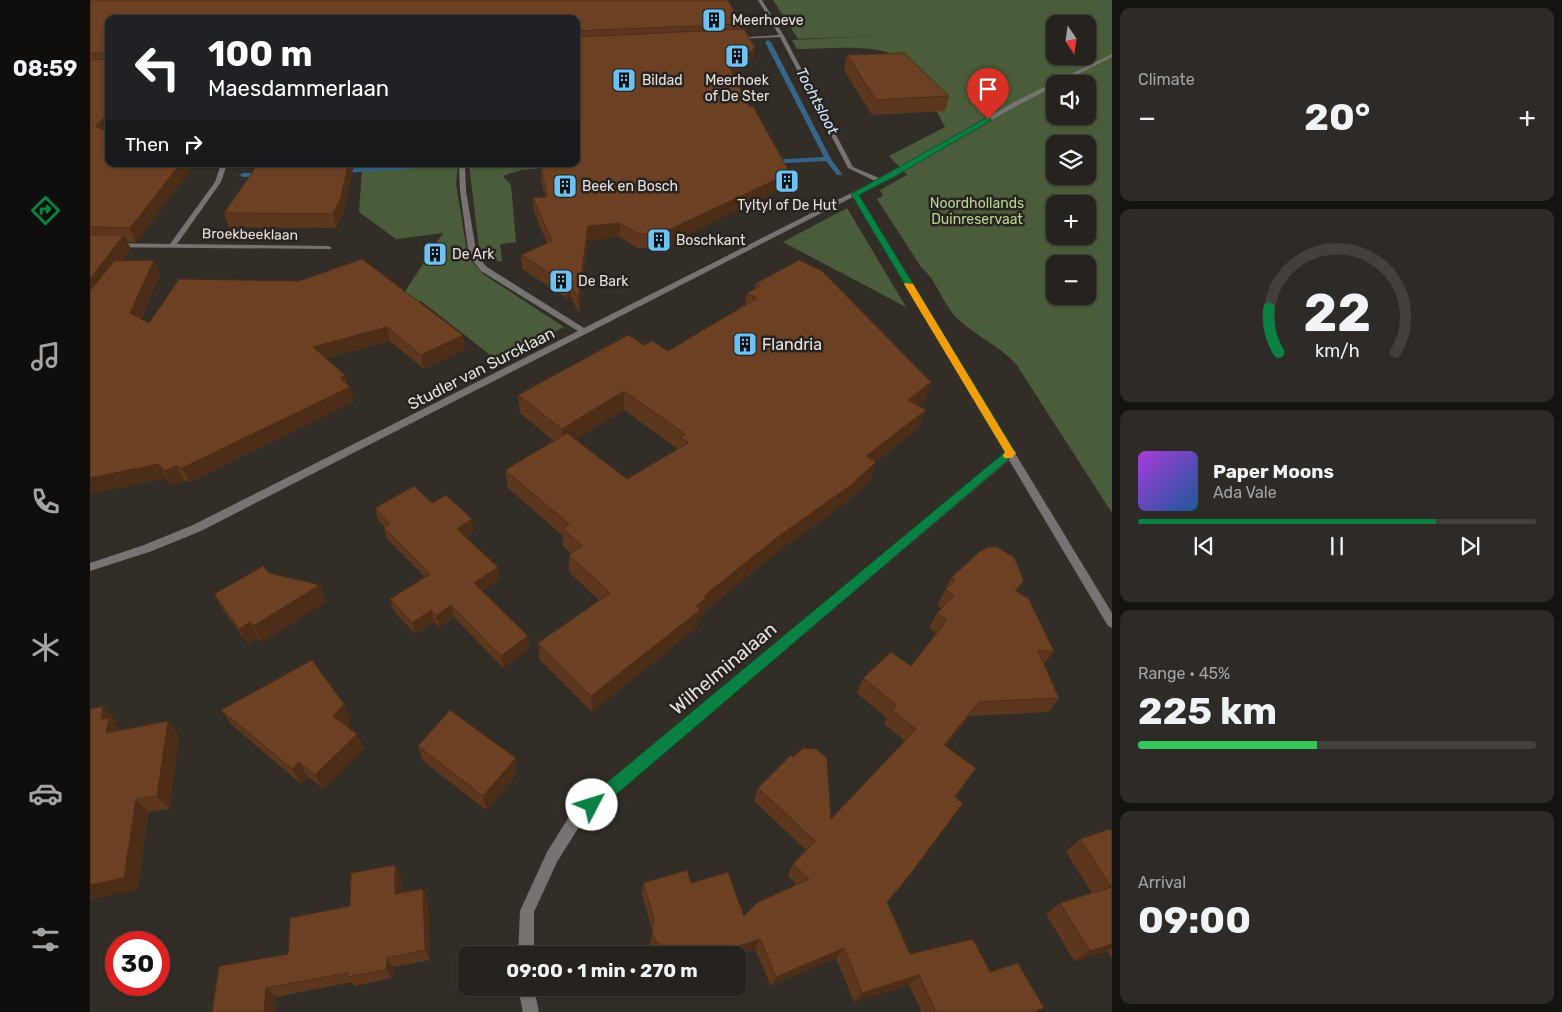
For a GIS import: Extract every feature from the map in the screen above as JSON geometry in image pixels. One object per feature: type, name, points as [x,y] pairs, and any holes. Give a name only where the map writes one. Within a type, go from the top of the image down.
[{"type":"street","points":[[760,0],[782,36],[851,168],[880,181]]},
{"type":"street","points":[[733,38],[782,36]]},
{"type":"street","name":"Studler van Surcklaan","points":[[90,568],[148,548],[197,528],[880,181],[1020,101],[1112,55]]},
{"type":"street","name":"Broekbeeklaan","points":[[172,246],[218,182],[223,167]]},
{"type":"street","points":[[462,167],[463,191],[473,256],[484,269],[585,332]]},
{"type":"street","points":[[854,194],[1112,623]]},
{"type":"street","name":"Broekbeeklaan","points":[[90,245],[328,248]]},
{"type":"street","name":"Wilhelminalaan","points":[[526,946],[527,911],[552,857],[578,817],[1010,453]]},
{"type":"street","points":[[528,996],[531,1012]]},
{"type":"green space","name":"Noordhollands Duinreservaat","points":[[773,0],[1112,0],[1112,513],[1016,364],[954,315],[932,279],[921,267],[877,199],[883,196],[880,190],[907,175],[889,156],[945,127],[932,102],[893,54],[858,48],[797,49],[792,40],[878,36],[798,39]]},
{"type":"green space","points":[[580,153],[592,164],[580,165]]},
{"type":"green space","points":[[364,167],[458,167],[456,184],[468,257],[483,274],[564,327],[498,361],[421,301],[397,304],[443,233],[396,239],[359,212]]},
{"type":"green space","points":[[469,167],[556,167],[521,170],[503,176],[511,185],[516,242],[500,244],[502,262],[480,256]]},
{"type":"green space","points":[[847,208],[906,307],[783,242]]},
{"type":"building","points":[[90,0],[728,0],[741,24],[580,31],[580,15],[105,15],[105,53],[90,53]]},
{"type":"building","points":[[744,29],[755,48],[729,66],[749,106],[753,106],[790,173],[660,234],[638,234],[620,223],[588,226],[578,299],[571,282],[567,284],[521,255],[552,241],[533,198],[547,197],[541,167],[580,167],[580,37]]},
{"type":"building","points":[[904,53],[949,96],[876,100],[847,55]]},
{"type":"building","points":[[105,56],[105,120],[104,118],[96,127],[105,130],[105,167],[178,167],[130,228],[90,227],[90,60],[104,59]]},
{"type":"building","points":[[256,167],[347,167],[341,197],[333,214],[224,213]]},
{"type":"building","points":[[90,235],[124,235],[90,279]]},
{"type":"building","points":[[362,259],[463,335],[421,355],[387,327],[313,347],[345,375],[340,378],[350,387],[182,468],[176,466],[164,471],[159,464],[90,478],[90,291],[114,261],[154,260],[130,313],[149,323],[179,279],[299,281]]},
{"type":"building","points":[[799,260],[822,271],[931,382],[908,400],[926,410],[866,456],[876,462],[851,485],[779,536],[704,596],[706,598],[696,606],[700,610],[591,696],[538,643],[610,593],[569,555],[582,546],[562,528],[569,524],[505,470],[567,433],[627,479],[688,443],[680,437],[685,434],[624,391],[562,429],[518,395],[628,335],[644,345],[652,341],[668,351],[757,298],[747,293],[760,286],[755,284]]},
{"type":"building","points":[[414,486],[432,503],[446,495],[472,519],[457,529],[498,567],[474,583],[528,636],[501,656],[451,605],[436,616],[431,610],[412,623],[390,599],[430,574],[383,527],[390,524],[375,508]]},
{"type":"building","points":[[988,547],[997,547],[1014,557],[1024,581],[1015,590],[1029,599],[1054,651],[1038,651],[1059,698],[979,702],[944,745],[976,768],[955,797],[963,803],[912,872],[887,902],[910,954],[973,939],[990,972],[1018,963],[1044,1008],[1032,1012],[936,1012],[919,975],[862,993],[844,948],[776,977],[760,939],[739,946],[661,946],[655,940],[652,933],[654,918],[643,883],[687,870],[691,883],[728,872],[744,916],[758,902],[809,879],[793,864],[815,841],[758,788],[791,755],[793,757],[803,748],[816,749],[827,758],[831,819],[916,729],[892,710],[896,705],[863,678],[891,652],[911,666],[947,620],[937,613],[954,595],[945,590],[955,580],[951,578],[979,552]]},
{"type":"building","points":[[263,566],[269,573],[320,585],[253,626],[250,622],[239,629],[214,594]]},
{"type":"building","points":[[312,660],[344,704],[333,716],[357,734],[315,775],[299,762],[292,769],[221,710]]},
{"type":"building","points":[[103,706],[101,719],[109,718],[106,733],[168,721],[157,796],[136,799],[124,878],[90,885],[90,709]]},
{"type":"building","points":[[450,710],[516,758],[483,796],[418,746]]},
{"type":"building","points":[[1110,829],[1112,831],[1112,944],[1090,951],[1060,903],[1111,887],[1080,839]]},
{"type":"building","points":[[395,865],[395,894],[423,889],[425,950],[387,958],[386,970],[348,977],[348,973],[266,988],[264,1012],[212,1012],[219,966],[288,954],[290,918],[350,906],[351,873]]},
{"type":"waterway","name":"Tochtsloot","points":[[768,42],[828,159]]},
{"type":"waterway","points":[[768,162],[828,159]]},
{"type":"waterway","name":"Tochtsloot","points":[[828,159],[839,174]]},
{"type":"waterway","points":[[338,171],[412,167]]},
{"type":"waterway","points":[[243,175],[264,175]]},
{"type":"slow traffic","points":[[908,284],[1010,453],[1008,455]]},
{"type":"place","name":"Meerhoeve","points":[[714,20]]},
{"type":"place","name":"Meerhoek of De Ster","points":[[737,56]]},
{"type":"place","name":"Bildad","points":[[624,80]]},
{"type":"place","name":"Tyltyl of De Hut","points":[[787,181]]},
{"type":"place","name":"Beek en Bosch","points":[[565,186]]},
{"type":"place","name":"Boschkant","points":[[659,240]]},
{"type":"place","name":"De Ark","points":[[435,254]]},
{"type":"place","name":"De Bark","points":[[561,281]]},
{"type":"place","name":"Flandria","points":[[745,344]]},
{"type":"route","points":[[592,805],[1010,453],[854,194],[988,119]]}]
